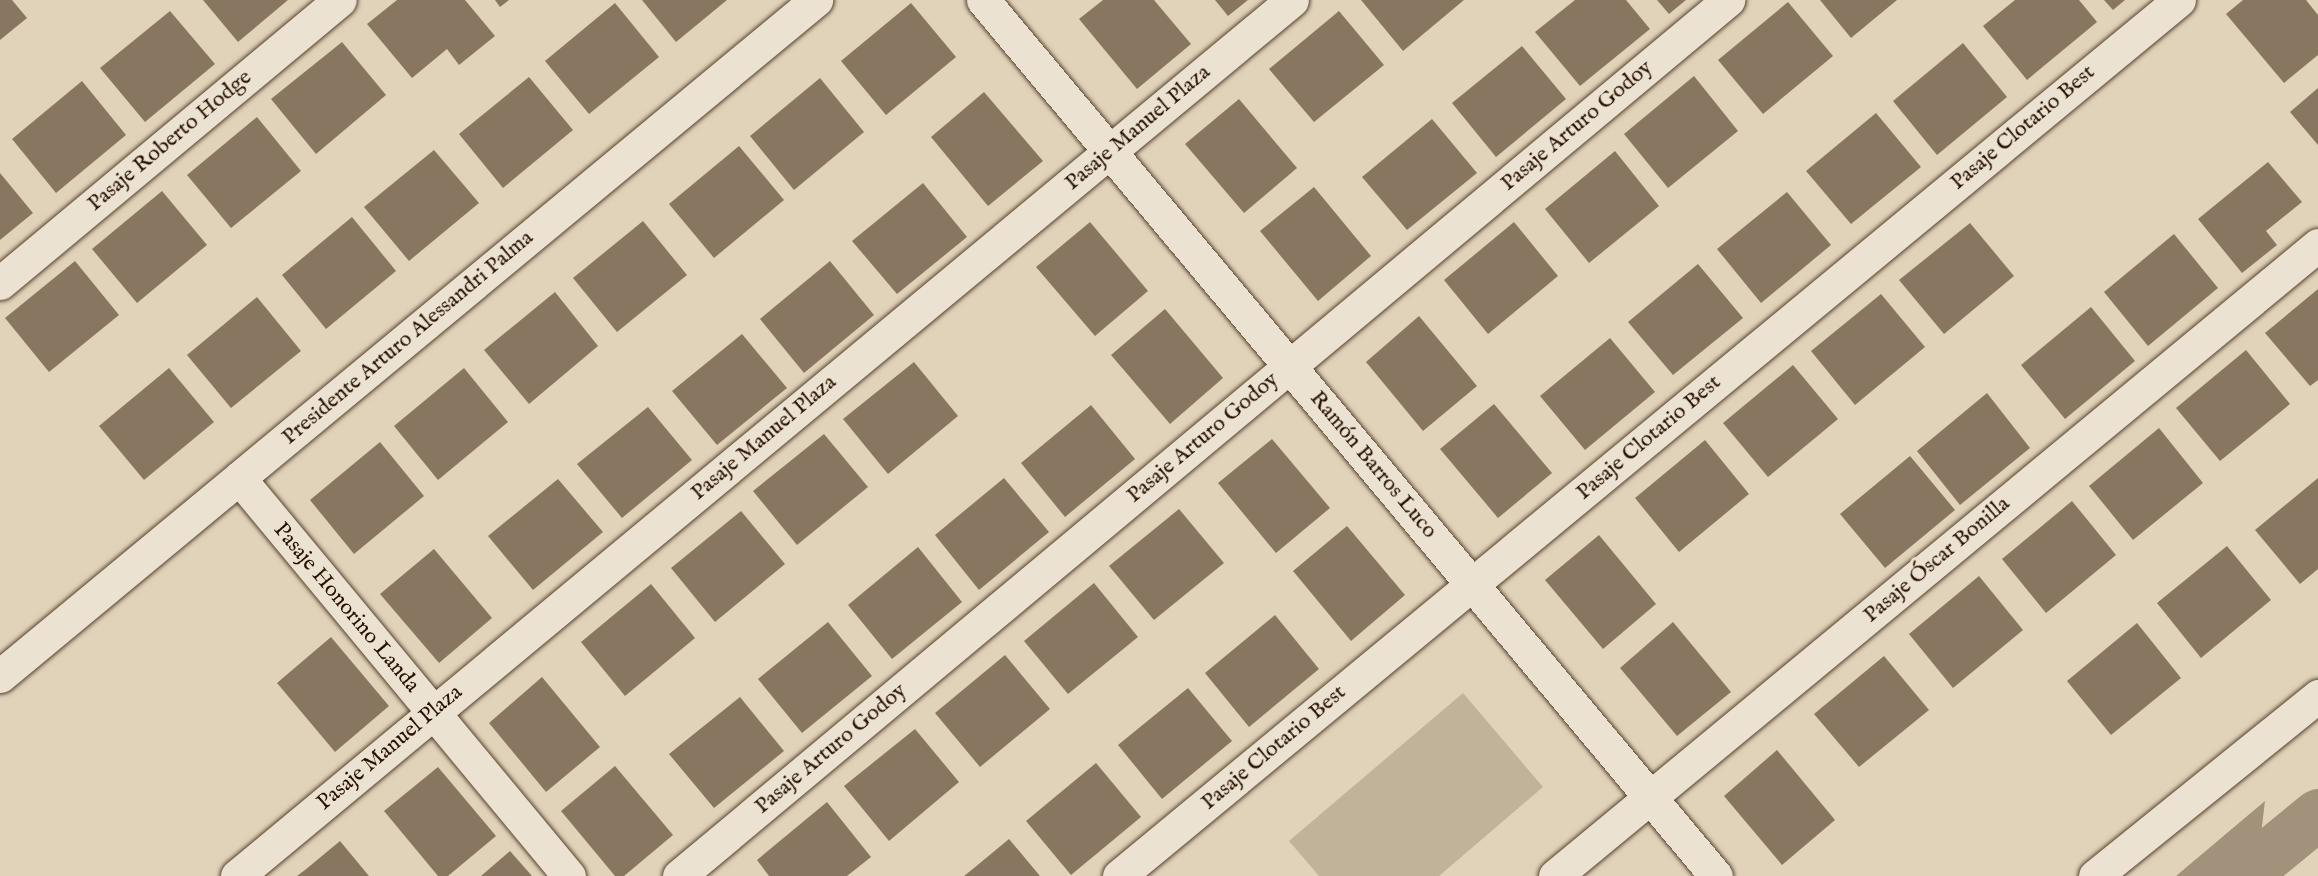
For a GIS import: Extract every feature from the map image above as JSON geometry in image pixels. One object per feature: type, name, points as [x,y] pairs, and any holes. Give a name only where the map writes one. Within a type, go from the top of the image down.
[{"type":"street","name":"Pasaje Roberto Hodge","points":[[0,283],[340,0]]},
{"type":"street","name":"Presidente Arturo Alessandri Palma","points":[[0,676],[816,0]]},
{"type":"street","name":"Ramón Barros Luco","points":[[983,0],[1716,876]]},
{"type":"street","name":"Pasaje Manuel Plaza","points":[[237,876],[1292,0]]},
{"type":"street","name":"Pasaje Arturo Godoy","points":[[679,876],[1728,0]]},
{"type":"street","name":"Pasaje Clotario Best","points":[[1119,876],[2179,0]]},
{"type":"street","name":"Pasaje Óscar Bonilla","points":[[1555,876],[2318,245]]},
{"type":"street","name":"Pasaje Honorino Landa","points":[[239,478],[569,876]]},
{"type":"street","points":[[2095,876],[2318,696]]},
{"type":"shaded area","points":[[1463,693],[1543,787],[1439,876],[1319,876],[1289,841]]},
{"type":"shaded area","points":[[2265,801],[2256,876],[2176,876]]},
{"type":"building","points":[[0,0],[12,0],[27,18],[0,40]]},
{"type":"building","points":[[203,0],[288,0],[238,42]]},
{"type":"building","points":[[397,0],[465,0],[495,36],[459,65],[447,49],[412,78],[367,24]]},
{"type":"building","points":[[495,0],[509,0],[500,7]]},
{"type":"building","points":[[642,0],[727,0],[676,42]]},
{"type":"building","points":[[1103,0],[1154,0],[1191,44],[1137,89],[1079,19]]},
{"type":"building","points":[[1215,0],[1248,0],[1228,16]]},
{"type":"building","points":[[1361,0],[1464,0],[1403,51]]},
{"type":"building","points":[[1575,0],[1626,0],[1650,29],[1580,86],[1535,32]]},
{"type":"building","points":[[1657,0],[1686,0],[1669,14]]},
{"type":"building","points":[[1820,0],[1897,0],[1851,38]]},
{"type":"building","points":[[2015,0],[2079,0],[2097,22],[2027,80],[1983,26]]},
{"type":"building","points":[[2104,0],[2125,0],[2113,10]]},
{"type":"building","points":[[2243,0],[2306,0],[2318,15],[2318,55],[2284,83],[2226,14]]},
{"type":"building","points":[[1788,2],[1833,56],[1763,114],[1718,60]]},
{"type":"building","points":[[615,3],[659,57],[589,114],[545,61]]},
{"type":"building","points":[[911,3],[956,57],[886,115],[841,61]]},
{"type":"building","points":[[170,11],[215,64],[145,122],[100,68]]},
{"type":"building","points":[[1339,11],[1384,65],[1314,122],[1269,69]]},
{"type":"building","points":[[342,42],[386,95],[316,154],[271,99]]},
{"type":"building","points":[[1963,43],[2007,97],[1937,155],[1893,101]]},
{"type":"building","points":[[1522,46],[1566,99],[1496,157],[1452,103]]},
{"type":"building","points":[[1694,76],[1738,131],[1668,188],[1624,134]]},
{"type":"building","points":[[529,77],[573,130],[503,188],[459,134]]},
{"type":"building","points":[[820,78],[864,132],[794,190],[750,136]]},
{"type":"building","points":[[82,81],[126,135],[56,193],[12,139]]},
{"type":"building","points":[[2318,88],[2318,145],[2290,112]]},
{"type":"building","points":[[984,92],[1043,161],[988,206],[931,137]]},
{"type":"building","points":[[1239,99],[1297,168],[1244,213],[1185,144]]},
{"type":"building","points":[[1876,113],[1921,167],[1851,224],[1806,171]]},
{"type":"building","points":[[257,117],[301,171],[231,228],[187,175]]},
{"type":"building","points":[[1432,119],[1477,173],[1407,230],[1362,177]]},
{"type":"building","points":[[739,146],[784,200],[714,258],[669,204]]},
{"type":"building","points":[[434,150],[479,203],[409,261],[364,207]]},
{"type":"building","points":[[1615,151],[1659,206],[1589,263],[1545,209]]},
{"type":"building","points":[[2268,162],[2302,202],[2266,231],[2277,245],[2242,273],[2198,219]]},
{"type":"building","points":[[0,173],[33,213],[0,240]]},
{"type":"building","points":[[923,183],[967,237],[897,294],[852,241]]},
{"type":"building","points":[[1314,187],[1371,256],[1318,301],[1260,231]]},
{"type":"building","points":[[162,191],[207,245],[137,303],[92,249]]},
{"type":"building","points":[[1787,192],[1831,245],[1761,303],[1717,249]]},
{"type":"building","points":[[352,217],[396,271],[326,329],[282,275]]},
{"type":"building","points":[[643,221],[687,275],[617,332],[573,278]]},
{"type":"building","points":[[1090,222],[1148,291],[1095,336],[1036,267]]},
{"type":"building","points":[[1514,222],[1558,276],[1488,334],[1444,280]]},
{"type":"building","points":[[1970,223],[2014,276],[1944,334],[1899,280]]},
{"type":"building","points":[[2174,234],[2218,288],[2148,346],[2104,292]]},
{"type":"building","points":[[75,261],[119,315],[49,372],[5,318]]},
{"type":"building","points":[[830,261],[874,315],[804,373],[760,319]]},
{"type":"building","points":[[1698,264],[1743,318],[1673,375],[1628,322]]},
{"type":"building","points":[[2318,289],[2318,380],[2310,386],[2265,333]]},
{"type":"building","points":[[555,292],[598,346],[529,404],[484,350]]},
{"type":"building","points":[[1881,294],[1925,347],[1855,405],[1811,351]]},
{"type":"building","points":[[257,297],[301,351],[231,408],[187,355]]},
{"type":"building","points":[[2091,307],[2135,361],[2065,419],[2021,365]]},
{"type":"building","points":[[1165,309],[1223,378],[1170,424],[1111,355]]},
{"type":"building","points":[[1419,316],[1477,386],[1423,431],[1366,362]]},
{"type":"building","points":[[742,334],[787,388],[717,445],[672,391]]},
{"type":"building","points":[[1610,338],[1655,392],[1585,450],[1540,396]]},
{"type":"building","points":[[2246,350],[2290,404],[2220,461],[2176,408]]},
{"type":"building","points":[[914,362],[958,416],[888,474],[843,419]]},
{"type":"building","points":[[1793,365],[1838,419],[1768,477],[1723,423]]},
{"type":"building","points":[[169,368],[214,422],[144,480],[99,426]]},
{"type":"building","points":[[464,368],[508,422],[438,480],[394,426]]},
{"type":"building","points":[[1987,393],[2030,448],[1960,505],[1917,451]]},
{"type":"building","points":[[1494,404],[1552,473],[1498,518],[1440,449]]},
{"type":"building","points":[[1091,405],[1135,459],[1065,517],[1021,463]]},
{"type":"building","points":[[648,407],[692,460],[622,518],[577,464]]},
{"type":"building","points":[[2159,428],[2203,483],[2133,540],[2089,486]]},
{"type":"building","points":[[824,434],[868,487],[797,545],[753,491]]},
{"type":"building","points":[[1272,439],[1330,508],[1276,553],[1218,483]]},
{"type":"building","points":[[1705,440],[1749,494],[1679,552],[1635,498]]},
{"type":"building","points":[[380,442],[424,496],[354,554],[310,500]]},
{"type":"building","points":[[1910,456],[1955,510],[1885,568],[1840,514]]},
{"type":"building","points":[[1004,478],[1049,532],[979,590],[935,535]]},
{"type":"building","points":[[2318,478],[2318,569],[2300,584],[2255,530]]},
{"type":"building","points":[[558,479],[603,532],[533,590],[488,536]]},
{"type":"building","points":[[2072,501],[2116,555],[2046,613],[2002,559]]},
{"type":"building","points":[[1179,509],[1224,563],[1154,620],[1109,566]]},
{"type":"building","points":[[741,511],[785,564],[715,622],[671,568]]},
{"type":"building","points":[[1347,526],[1405,595],[1351,641],[1293,571]]},
{"type":"building","points":[[1599,535],[1656,604],[1603,649],[1545,580]]},
{"type":"building","points":[[2227,546],[2271,600],[2201,658],[2157,603]]},
{"type":"building","points":[[918,547],[962,602],[892,659],[848,605]]},
{"type":"building","points":[[434,549],[492,618],[439,663],[380,594]]},
{"type":"building","points":[[1979,576],[2023,630],[1953,688],[1909,634]]},
{"type":"building","points":[[1094,583],[1138,637],[1068,694],[1024,641]]},
{"type":"building","points":[[651,584],[695,638],[625,696],[581,642]]},
{"type":"building","points":[[1275,615],[1319,669],[1249,727],[1205,673]]},
{"type":"building","points":[[828,622],[872,676],[802,733],[758,679]]},
{"type":"building","points":[[1673,622],[1731,692],[1677,736],[1620,668]]},
{"type":"building","points":[[2137,623],[2181,678],[2111,735],[2067,681]]},
{"type":"building","points":[[331,637],[389,706],[335,752],[277,683]]},
{"type":"building","points":[[1005,655],[1050,709],[980,767],[935,713]]},
{"type":"building","points":[[1884,656],[1929,710],[1859,767],[1814,714]]},
{"type":"building","points":[[542,677],[600,747],[546,792],[489,723]]},
{"type":"building","points":[[1188,688],[1232,741],[1162,799],[1118,745]]},
{"type":"building","points":[[740,697],[784,751],[714,808],[669,754]]},
{"type":"building","points":[[915,729],[959,782],[889,841],[844,786]]},
{"type":"building","points":[[1777,750],[1835,820],[1782,865],[1724,796]]},
{"type":"building","points":[[1096,763],[1141,817],[1071,875],[1026,821]]},
{"type":"building","points":[[615,766],[673,835],[624,876],[615,876],[561,811]]},
{"type":"building","points":[[438,767],[496,836],[448,876],[438,876],[384,811]]},
{"type":"building","points":[[827,802],[871,857],[847,876],[769,876],[757,860]]},
{"type":"building","points":[[1009,839],[1040,876],[964,876],[974,868]]},
{"type":"building","points":[[340,841],[369,876],[297,876],[305,870]]},
{"type":"building","points":[[510,851],[532,876],[481,876]]},
{"type":"waterway","points":[[2242,876],[2318,814]]}]
